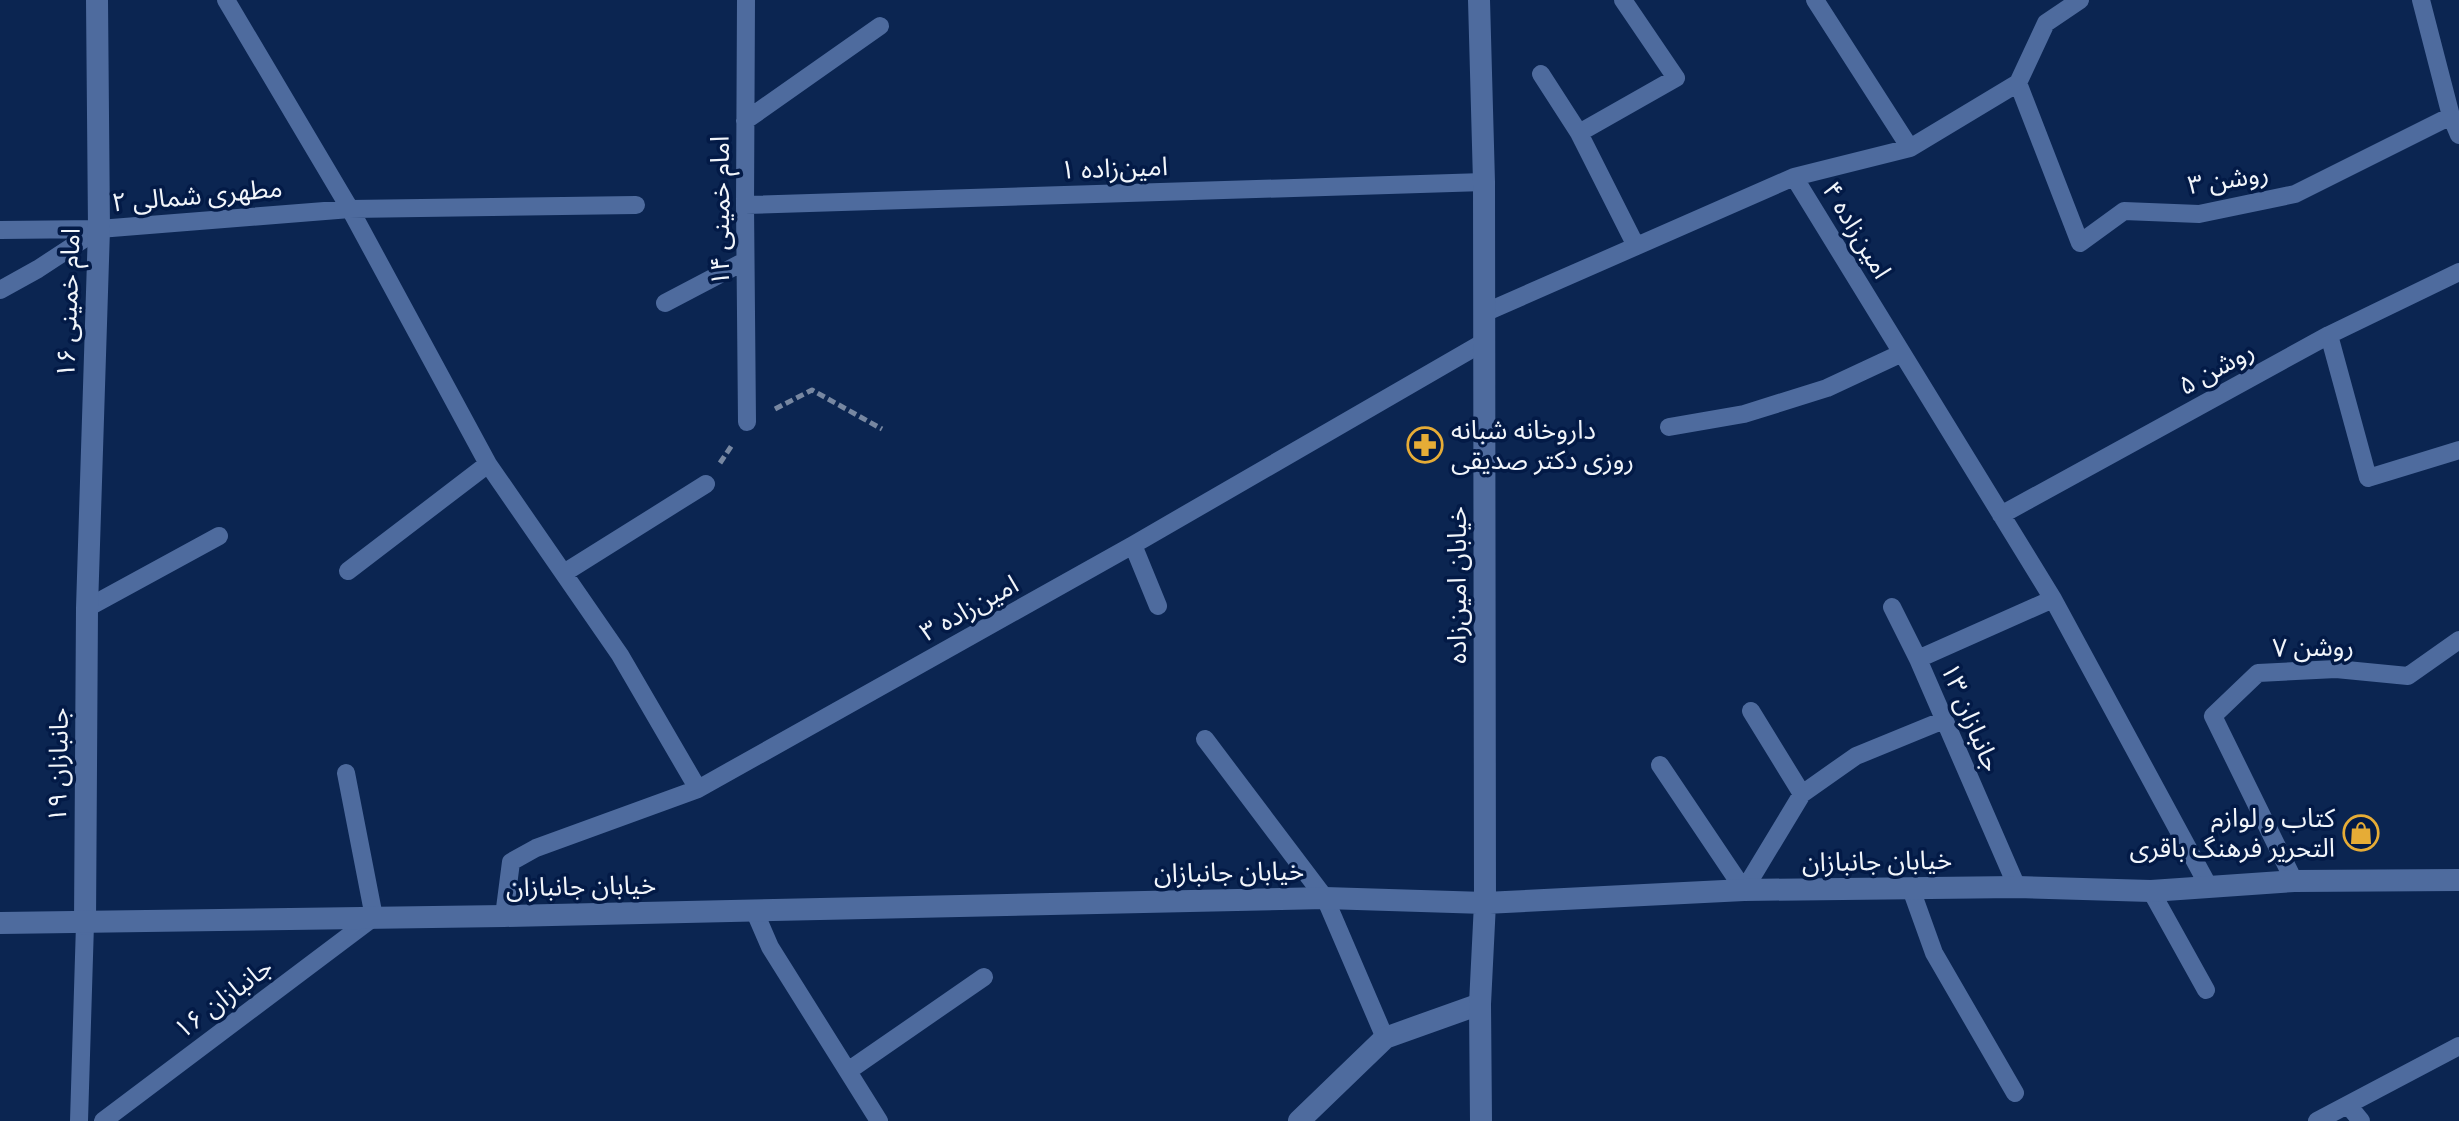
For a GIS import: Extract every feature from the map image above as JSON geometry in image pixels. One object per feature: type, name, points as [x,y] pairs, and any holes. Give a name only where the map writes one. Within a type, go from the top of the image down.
[{"type":"street","name":"امام خمینی ۱۶","points":[[87,608],[99,229],[97,0]]},
{"type":"street","name":"خیابان امین‌زاده","points":[[1479,0],[1484,182],[1485,903],[1480,1004],[1481,1121]]},
{"type":"street","name":"جانبازان ۱۹","points":[[85,924],[87,608]]},
{"type":"street","name":"خیابان جانبازان","points":[[0,923],[85,924],[1325,898],[1485,903],[1744,890],[2017,887],[2151,891],[2294,881],[2459,880]]},
{"type":"street","points":[[1299,1121],[1385,1038],[1480,1004]]},
{"type":"lane","points":[[226,0],[350,209],[488,464],[620,655],[698,789]]},
{"type":"lane","name":"امام خمینی ۱۴","points":[[746,0],[747,422]]},
{"type":"lane","points":[[1579,133],[1676,78],[1623,0]]},
{"type":"lane","points":[[1815,0],[1910,148]]},
{"type":"lane","points":[[1794,177],[1910,148],[2018,83],[2046,23],[2080,0]]},
{"type":"lane","points":[[2421,0],[2451,116],[2459,135]]},
{"type":"lane","points":[[745,121],[880,26]]},
{"type":"lane","points":[[1541,74],[1579,133],[1636,246]]},
{"type":"lane","name":"روشن ۳","points":[[2018,83],[2080,243],[2124,211],[2199,214],[2295,194],[2451,116]]},
{"type":"lane","name":"امین‌زاده ۴","points":[[1484,313],[1794,177],[2053,599],[2209,887]]},
{"type":"lane","name":"امین‌زاده ۱","points":[[745,205],[1484,182]]},
{"type":"lane","name":"مطهری شمالی ۲","points":[[0,230],[99,229],[350,209],[636,205]]},
{"type":"lane","points":[[0,290],[99,229]]},
{"type":"lane","points":[[665,303],[745,261]]},
{"type":"lane","name":"روشن ۵","points":[[2001,515],[2329,335],[2459,272]]},
{"type":"lane","points":[[2329,335],[2368,478],[2459,450]]},
{"type":"lane","name":"امین‌زاده ۳","points":[[504,916],[511,862],[536,848],[698,789],[1133,545],[1484,342]]},
{"type":"lane","points":[[1669,427],[1744,414],[1799,397],[1827,388],[1902,353]]},
{"type":"lane","points":[[348,571],[488,464]]},
{"type":"lane","points":[[564,573],[706,484]]},
{"type":"lane","points":[[87,608],[219,536]]},
{"type":"lane","points":[[1133,545],[1158,606]]},
{"type":"lane","name":"جانبازان ۱۳","points":[[2017,887],[1918,659],[2053,599]]},
{"type":"lane","points":[[1892,607],[1918,659]]},
{"type":"lane","name":"روشن ۷","points":[[2294,881],[2213,716],[2258,673],[2336,669],[2408,676],[2459,640]]},
{"type":"lane","points":[[1751,711],[1802,794]]},
{"type":"lane","points":[[1660,765],[1744,890],[1802,794],[1856,756],[1944,720]]},
{"type":"lane","points":[[1205,739],[1325,898],[1385,1038]]},
{"type":"lane","points":[[346,773],[374,917]]},
{"type":"lane","points":[[1911,889],[1934,953],[2015,1093]]},
{"type":"lane","points":[[2151,891],[2206,990]]},
{"type":"lane","points":[[754,910],[770,947],[879,1121]]},
{"type":"lane","name":"جانبازان ۱۶","points":[[103,1121],[374,917]]},
{"type":"lane","points":[[79,1121],[85,924]]},
{"type":"lane","points":[[848,1071],[984,977]]},
{"type":"lane","points":[[2317,1121],[2459,1046]]},
{"type":"lane","points":[[2348,1105],[2361,1121]]},
{"type":"path","points":[[706,484],[747,422],[812,390],[882,429]]},
{"type":"place","name":"داروخانه شبانه روزی دکتر صدیقی","points":[[1425,445]]},
{"type":"place","name":"کتاب و لوازم التحریر فرهنگ باقری","points":[[2361,833]]}]
